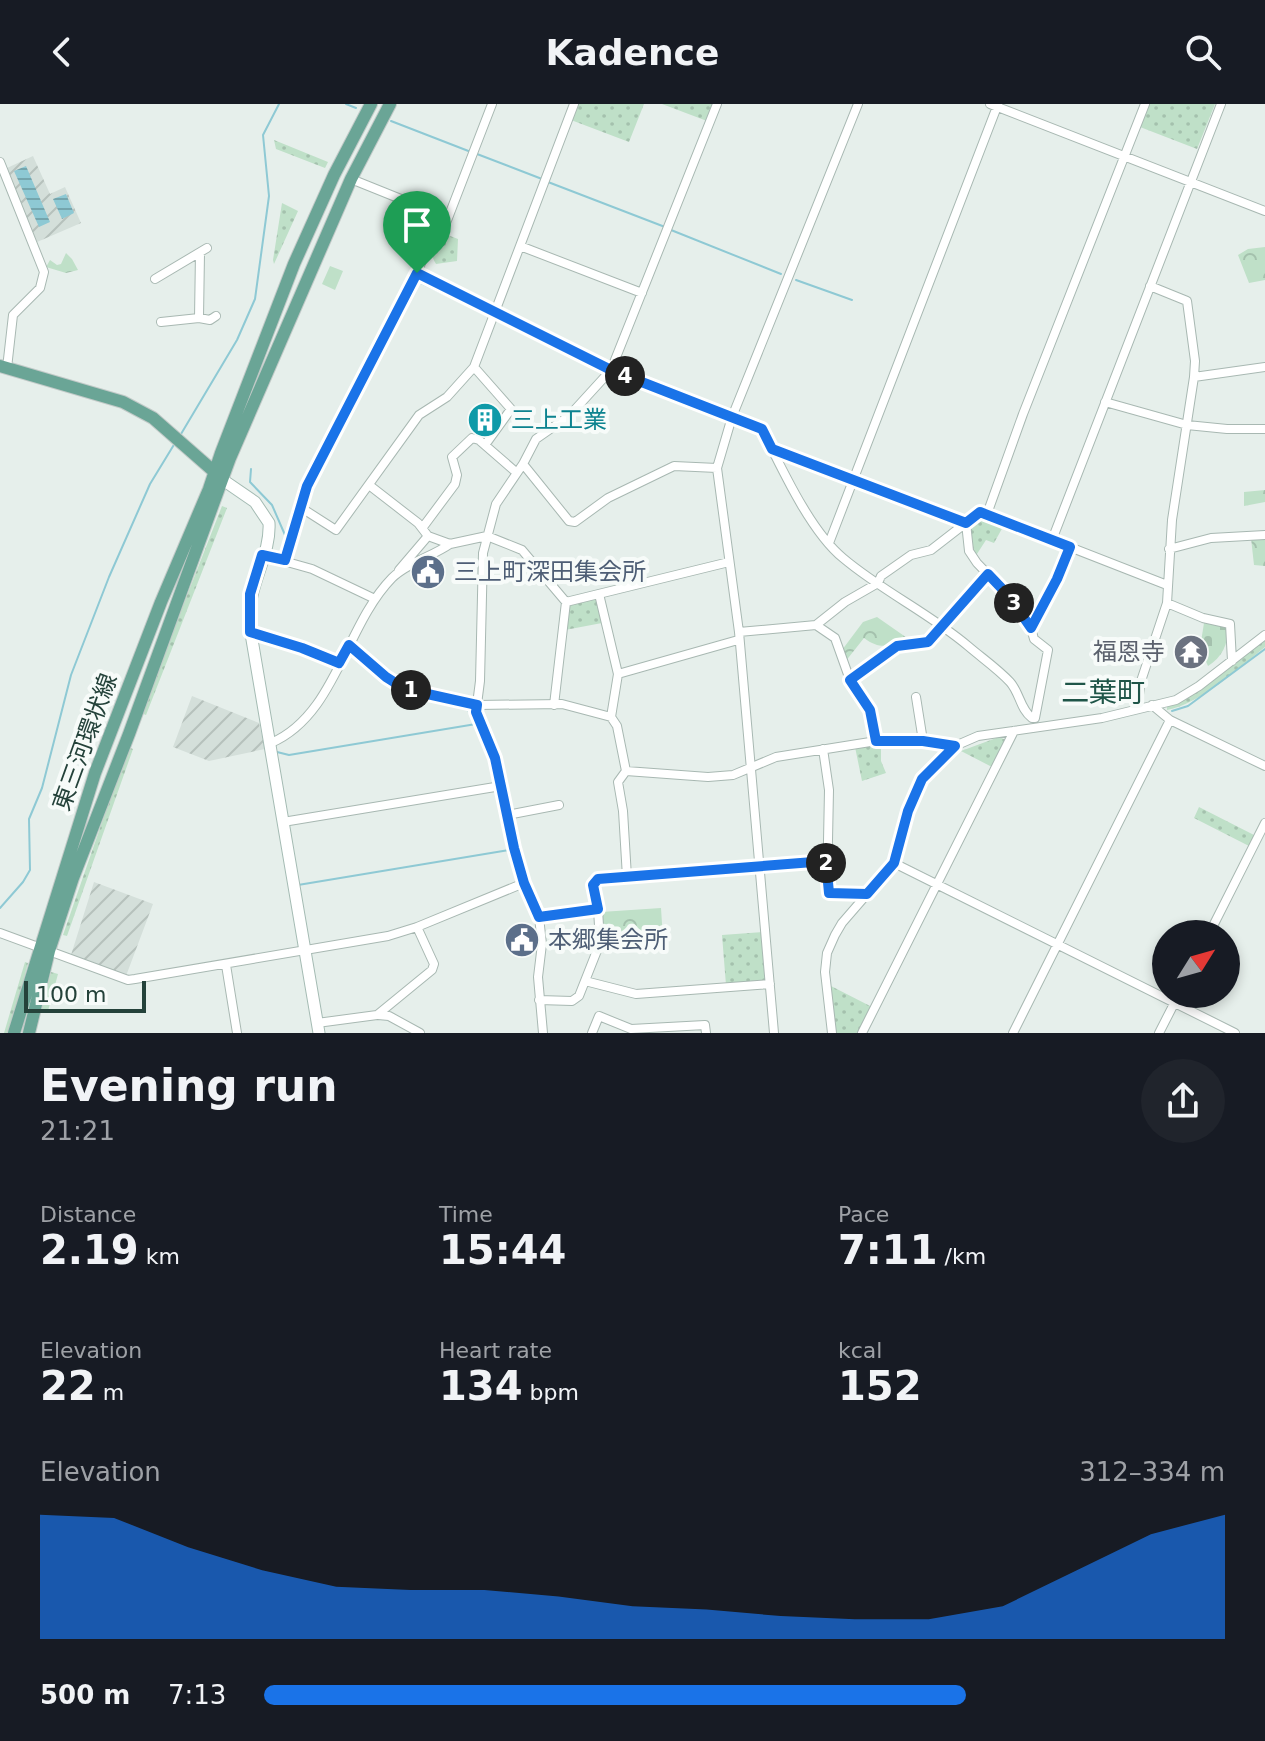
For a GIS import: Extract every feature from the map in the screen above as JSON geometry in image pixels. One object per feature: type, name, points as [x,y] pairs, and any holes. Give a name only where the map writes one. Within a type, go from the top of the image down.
[{"type":"main road","name":"東三河環状線","points":[[14,1033],[44,949],[95,773],[219,476],[294,264],[334,175],[371,104]]},
{"type":"main road","name":"東三河環状線","points":[[219,476],[230,458],[351,179],[390,104]]},
{"type":"main road","points":[[4,367],[123,402],[153,418],[219,476]]},
{"type":"main road","name":"東三河環状線","points":[[29,1033],[44,949]]},
{"type":"street","points":[[285,560],[307,486],[417,273],[430,241],[442,232],[492,104]]},
{"type":"street","points":[[300,507],[336,530],[419,415],[447,397],[474,367],[574,104]]},
{"type":"street","points":[[543,1033],[538,977],[542,944],[539,917],[524,883],[495,758],[476,712],[480,681],[480,572],[496,504],[536,439],[569,416],[611,370],[717,104]]},
{"type":"street","points":[[774,1033],[753,769],[717,468],[732,417],[858,104]]},
{"type":"street","points":[[987,514],[1028,400],[1145,104]]},
{"type":"street","points":[[1052,540],[1221,104]]},
{"type":"street","points":[[829,543],[995,105],[1265,211]]},
{"type":"street","points":[[0,162],[2,178],[44,272],[40,288],[13,315],[4,367]]},
{"type":"street","points":[[351,179],[448,218]]},
{"type":"street","points":[[520,246],[642,293]]},
{"type":"street","points":[[155,279],[203,251],[199,318]]},
{"type":"street","points":[[417,273],[611,370],[762,429],[811,517],[844,560],[943,624],[1012,684],[1025,712],[1035,718],[1048,650],[1034,639],[1031,628],[1009,596],[969,551],[966,523]]},
{"type":"street","points":[[1137,708],[1141,681],[1167,603],[1169,549],[1195,361],[1187,301],[1150,286]]},
{"type":"street","points":[[161,322],[199,318],[210,320],[216,316]]},
{"type":"street","points":[[474,367],[511,409],[485,445]]},
{"type":"street","points":[[1194,377],[1265,367]]},
{"type":"street","points":[[1105,402],[1187,425],[1265,429]]},
{"type":"street","points":[[423,527],[455,484],[457,475],[452,457],[472,438],[485,445],[517,473]]},
{"type":"street","points":[[772,449],[966,523]]},
{"type":"street","points":[[523,464],[569,521],[575,522],[608,498],[674,466],[717,468]]},
{"type":"street","points":[[219,476],[255,502],[266,514],[270,528],[250,594],[250,632],[318,1028],[377,1015],[389,1016],[420,1033]]},
{"type":"street","points":[[369,485],[423,527],[428,536],[450,544]]},
{"type":"street","points":[[618,674],[739,636],[816,625],[845,602],[878,583],[881,576],[911,555],[931,550],[980,512],[1167,585]]},
{"type":"street","points":[[1169,549],[1211,538],[1265,535]]},
{"type":"street","points":[[271,743],[294,730],[308,717],[375,599],[428,536]]},
{"type":"street","points":[[393,576],[450,544],[487,536],[522,550],[566,602],[554,705]]},
{"type":"street","points":[[1031,628],[1054,587],[1070,547]]},
{"type":"street","points":[[262,555],[285,560],[339,581],[375,599]]},
{"type":"street","points":[[566,602],[729,562]]},
{"type":"street","points":[[850,680],[897,646],[928,642],[988,574]]},
{"type":"street","points":[[599,594],[618,674],[611,717]]},
{"type":"street","points":[[1167,603],[1203,618],[1230,624],[1232,661]]},
{"type":"street","points":[[816,625],[835,638],[850,680],[870,710],[876,741]]},
{"type":"street","points":[[250,632],[339,663]]},
{"type":"street","points":[[832,1033],[825,972],[827,953],[842,923],[894,863],[908,811],[922,779],[955,746],[978,736],[1102,718],[1176,700],[1265,635]]},
{"type":"street","points":[[349,645],[405,689],[477,705],[573,705],[611,717],[617,726],[626,771],[618,782],[627,877]]},
{"type":"street","points":[[916,697],[923,741]]},
{"type":"street","points":[[1152,705],[1170,720],[1265,766]]},
{"type":"street","points":[[1013,1033],[1170,720]]},
{"type":"street","points":[[862,1033],[1014,731]]},
{"type":"street","points":[[626,771],[708,777],[733,775],[776,757],[876,741],[923,741],[955,746]]},
{"type":"street","points":[[823,749],[829,790],[826,861],[829,893],[867,894]]},
{"type":"street","points":[[283,822],[501,786]]},
{"type":"street","points":[[507,815],[559,805]]},
{"type":"street","points":[[1216,920],[1265,823]]},
{"type":"street","points":[[539,1000],[577,999],[600,943],[595,881],[826,861]]},
{"type":"street","points":[[894,863],[1152,987]]},
{"type":"street","points":[[0,933],[128,980],[388,936],[524,883]]},
{"type":"street","points":[[539,917],[598,909]]},
{"type":"street","points":[[377,1015],[434,967],[417,927]]},
{"type":"street","points":[[226,965],[237,1033]]},
{"type":"street","points":[[585,981],[636,994],[770,984]]},
{"type":"street","points":[[1159,1033],[1171,1008]]},
{"type":"street","points":[[1193,1008],[1235,1033]]},
{"type":"street","points":[[592,1033],[597,1018],[601,1016],[631,1029],[702,1024],[706,1026],[706,1033]]},
{"type":"shaded area","points":[[33,156],[50,194],[65,187],[81,223],[37,242],[7,168]]},
{"type":"shaded area","points":[[192,696],[259,723],[265,749],[209,761],[173,747]]},
{"type":"shaded area","points":[[94,882],[153,904],[126,976],[71,955]]},
{"type":"green space","points":[[577,104],[644,104],[629,142],[571,120]]},
{"type":"green space","points":[[662,104],[713,104],[707,121]]},
{"type":"green space","points":[[1149,104],[1215,104],[1197,149],[1140,127]]},
{"type":"green space","points":[[274,140],[328,162],[325,168],[276,149]]},
{"type":"green space","points":[[282,203],[298,211],[274,264],[273,260]]},
{"type":"green space","points":[[445,234],[458,239],[457,261],[436,264],[433,247]]},
{"type":"green space","points":[[1265,247],[1265,280],[1249,283],[1238,255],[1248,249]]},
{"type":"green space","points":[[66,253],[78,270],[66,273],[46,267],[50,260],[61,264]]},
{"type":"green space","points":[[330,266],[343,271],[335,290],[322,284]]},
{"type":"green space","points":[[1265,490],[1265,502],[1244,506],[1244,492]]},
{"type":"green space","points":[[222,506],[227,508],[146,715],[141,713]]},
{"type":"green space","points":[[977,517],[1004,525],[994,543],[986,540],[975,557],[969,525]]},
{"type":"green space","points":[[1251,538],[1265,538],[1265,566],[1254,565]]},
{"type":"green space","points":[[596,600],[602,623],[565,630],[570,604]]},
{"type":"green space","points":[[877,617],[910,640],[881,646],[864,638],[845,662],[842,650],[863,622]]},
{"type":"green space","points":[[1204,623],[1228,628],[1223,650],[1208,666],[1200,648]]},
{"type":"green space","points":[[1265,638],[1265,647],[1219,684],[1193,701],[1167,710],[1167,705]]},
{"type":"green space","points":[[999,737],[1006,740],[992,767],[961,751]]},
{"type":"green space","points":[[881,744],[881,761],[886,773],[862,781],[855,747]]},
{"type":"green space","points":[[128,747],[133,749],[67,936],[63,935]]},
{"type":"green space","points":[[1199,807],[1254,835],[1249,846],[1194,818]]},
{"type":"green space","points":[[661,908],[663,939],[603,943],[601,912]]},
{"type":"green space","points":[[763,932],[767,982],[726,985],[722,935]]},
{"type":"green space","points":[[25,962],[28,963],[10,1033],[4,1033]]},
{"type":"green space","points":[[51,972],[58,974],[48,1011],[41,1009]]},
{"type":"green space","points":[[829,985],[872,1007],[859,1033],[834,1033]]},
{"type":"water","points":[[26,166],[50,222],[39,227],[14,171]]},
{"type":"water","points":[[66,194],[74,213],[62,219],[53,199]]},
{"type":"waterway","points":[[181,434],[237,340],[255,299],[269,196],[263,135],[279,104]]},
{"type":"waterway","points":[[346,104],[356,108]]},
{"type":"waterway","points":[[391,121],[471,152]]},
{"type":"waterway","points":[[477,154],[542,179]]},
{"type":"waterway","points":[[548,182],[665,227]]},
{"type":"waterway","points":[[671,230],[781,274]]},
{"type":"waterway","points":[[796,280],[852,300]]},
{"type":"waterway","points":[[310,490],[419,282],[489,315]]},
{"type":"waterway","points":[[497,319],[602,371]]},
{"type":"waterway","points":[[0,908],[30,870],[29,819],[42,788],[71,675],[150,484],[175,443]]},
{"type":"waterway","points":[[251,469],[250,482],[272,505],[285,535]]},
{"type":"waterway","points":[[1172,711],[1188,706],[1265,649]]},
{"type":"waterway","points":[[277,752],[289,755],[476,724],[467,708]]},
{"type":"waterway","points":[[298,885],[509,850]]},
{"type":"place","name":"三上工業","points":[[485,420]]},
{"type":"place","name":"三上町深田集会所","points":[[428,572]]},
{"type":"place","name":"福恩寺","points":[[1191,652]]},
{"type":"place","name":"本郷集会所","points":[[522,940]]},
{"type":"district","name":"二葉町","points":[[1103,692]]},
{"type":"route","points":[[417,273],[611,370],[762,429],[772,449],[966,523],[980,512],[1070,547],[1050,595],[1031,628],[1009,596],[988,574],[928,642],[897,646],[850,680],[870,710],[876,741],[923,741],[955,746],[922,779],[908,811],[894,863],[867,894],[829,893],[826,861],[598,879],[593,885],[598,909],[539,917],[524,883],[495,758],[476,712],[477,705],[405,689],[349,645],[339,663],[250,632],[250,594],[262,555],[285,560],[307,486],[417,273]]}]
